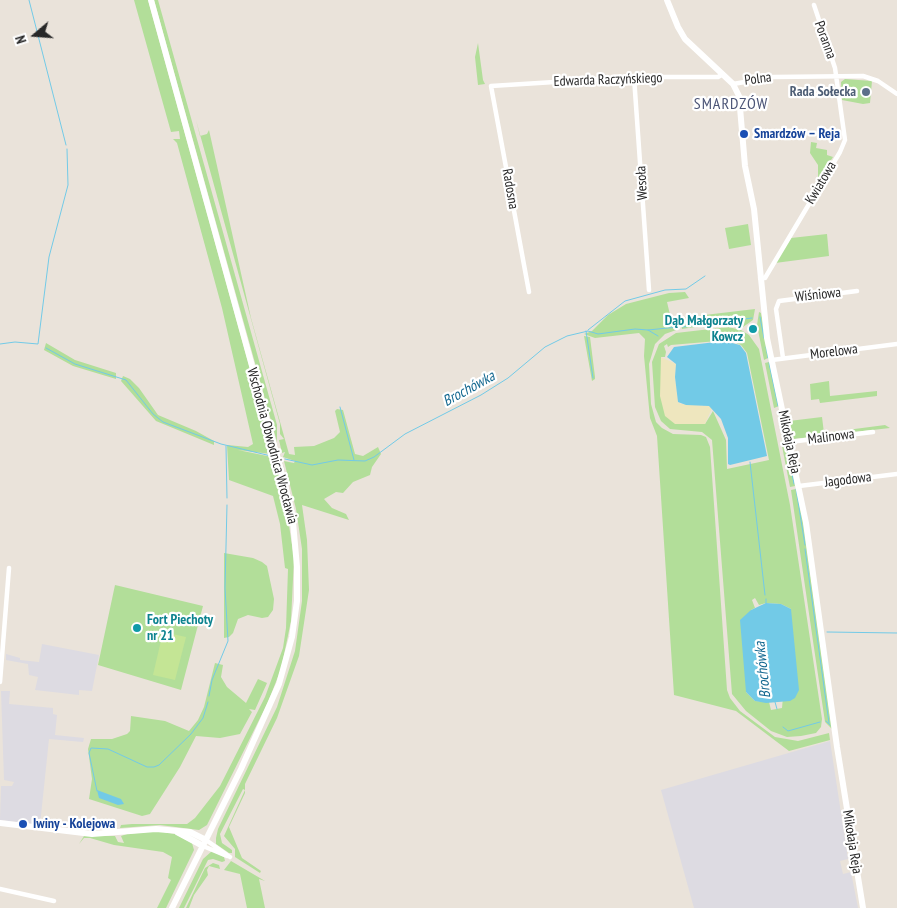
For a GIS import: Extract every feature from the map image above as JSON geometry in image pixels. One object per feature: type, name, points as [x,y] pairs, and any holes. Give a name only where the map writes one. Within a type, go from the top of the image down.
[{"type":"street","name":"Wschodnia Obwodnica Wrocławia","points":[[151,0],[279,465],[293,522],[297,557],[297,601],[292,636],[283,673],[272,701],[172,908]]},
{"type":"street","name":"Mikołaja Reja","points":[[667,0],[685,39],[733,84],[739,96],[744,166],[754,209],[760,278],[772,360],[799,486],[863,908]]},
{"type":"street","name":"Poranna","points":[[814,5],[837,75]]},
{"type":"street","name":"Edwarda Raczyńskiego","points":[[491,86],[634,77],[718,77],[723,74]]},
{"type":"street","name":"Polna","points":[[733,84],[774,77],[837,75],[870,77],[897,94]]},
{"type":"street","name":"Kwiatowa","points":[[760,278],[765,278],[843,146],[845,136],[837,75]]},
{"type":"street","name":"Wesoła","points":[[634,77],[649,290]]},
{"type":"street","name":"Radosna","points":[[491,86],[529,292]]},
{"type":"street","name":"Wiśniowa","points":[[783,358],[776,309],[779,301],[783,298],[857,291]]},
{"type":"street","name":"Morelowa","points":[[772,360],[897,344]]},
{"type":"street","name":"Malinowa","points":[[790,442],[873,432]]},
{"type":"street","name":"Jagodowa","points":[[799,486],[897,474]]},
{"type":"street","points":[[0,682],[9,568]]},
{"type":"street","points":[[0,823],[92,834],[147,829],[174,831],[204,843],[230,857],[204,843]]},
{"type":"street","points":[[0,890],[54,901]]},
{"type":"shaded area","points":[[42,644],[99,655],[92,691],[79,690],[79,695],[35,690],[38,677],[29,675],[28,664],[6,660],[6,654],[20,658],[20,660],[39,662]]},
{"type":"shaded area","points":[[1,691],[10,691],[9,704],[53,708],[53,714],[57,715],[55,735],[84,738],[83,742],[49,739],[40,825],[0,820],[1,786],[12,786],[14,782],[4,780]]},
{"type":"shaded area","points":[[830,741],[848,859],[840,861],[843,874],[851,872],[858,908],[694,908],[661,790]]},
{"type":"green space","points":[[134,0],[148,0],[269,438],[270,449],[267,450],[271,454],[238,450],[272,457],[271,463],[274,463],[284,493],[294,558],[291,621],[281,669],[268,702],[207,825],[199,830],[160,825],[120,828],[121,825],[132,824],[187,824],[195,818],[220,786],[265,697],[283,648],[286,628],[288,569],[285,568],[280,524],[273,496],[229,480],[227,445],[248,447],[253,444],[222,308],[177,143],[173,139],[180,139],[179,131],[171,132]]},
{"type":"green space","points":[[154,0],[158,0],[277,425],[277,442]]},
{"type":"green space","points":[[478,43],[485,84],[478,85],[475,57]]},
{"type":"green space","points":[[845,79],[872,81],[870,103],[863,104],[842,100],[841,82]]},
{"type":"green space","points":[[209,130],[251,318],[289,454],[295,455],[294,447],[314,446],[334,438],[340,432],[335,411],[337,409],[343,410],[355,454],[363,456],[378,447],[381,454],[372,467],[370,475],[353,482],[343,493],[336,492],[324,499],[332,508],[346,514],[349,520],[302,505],[307,540],[309,590],[299,656],[277,718],[245,784],[245,790],[243,789],[220,834],[222,843],[232,850],[232,853],[216,844],[218,829],[277,707],[295,651],[302,601],[302,549],[296,509],[284,461],[294,463],[295,461],[283,457],[285,452],[282,453],[279,440],[284,439],[280,434],[280,424],[200,136],[207,134]]},
{"type":"green space","points":[[811,142],[817,143],[816,148],[827,150],[827,155],[833,157],[818,180],[818,165],[810,153]]},
{"type":"green space","points":[[748,224],[751,245],[729,249],[725,228]]},
{"type":"green space","points":[[827,234],[829,256],[775,263],[791,238]]},
{"type":"green space","points":[[685,292],[689,298],[667,302],[671,319],[755,309],[753,320],[743,327],[715,324],[682,329],[681,324],[678,324],[679,329],[665,334],[655,344],[649,364],[651,404],[656,422],[673,434],[701,435],[706,437],[710,447],[727,690],[730,698],[740,711],[775,737],[798,741],[829,733],[830,740],[789,751],[736,711],[674,695],[657,436],[650,418],[644,356],[645,339],[639,333],[595,338],[584,334],[592,331],[608,315],[626,304],[669,293]]},
{"type":"green space","points":[[759,312],[761,313],[770,357],[764,360],[757,325]]},
{"type":"green space","points":[[728,327],[741,330],[749,335],[759,349],[790,505],[822,719],[821,727],[816,733],[787,737],[771,731],[746,711],[732,694],[712,440],[702,432],[670,429],[661,421],[655,407],[652,362],[659,344],[676,333]],"holes":[[[729,340],[741,345],[747,353],[769,460],[727,469],[726,440],[713,411],[705,424],[680,424],[661,357],[665,357],[664,346],[667,344],[668,347],[671,345]],[[755,598],[759,605],[766,603],[781,604],[791,609],[782,708],[771,710],[769,702],[755,701],[746,692],[751,610],[755,608],[752,600]]]},
{"type":"green space","points":[[584,336],[590,337],[595,377],[592,381]]},
{"type":"green space","points":[[46,343],[75,360],[116,373],[116,379],[73,366],[44,350]]},
{"type":"green space","points":[[769,362],[779,406],[774,408],[765,363]]},
{"type":"green space","points":[[123,376],[130,379],[139,388],[158,415],[196,431],[214,441],[214,445],[156,421],[121,381]]},
{"type":"green space","points":[[829,381],[830,396],[877,391],[877,396],[820,403],[819,399],[811,400],[810,384]]},
{"type":"green space","points":[[822,417],[824,433],[885,425],[890,428],[793,439],[789,421]]},
{"type":"green space","points":[[786,440],[795,486],[790,487],[781,441]]},
{"type":"green space","points":[[796,489],[803,520],[832,729],[825,722],[791,490]]},
{"type":"green space","points":[[224,553],[253,558],[267,566],[274,599],[273,610],[268,617],[262,618],[248,615],[238,619],[233,633],[229,637],[224,638]]},
{"type":"green space","points":[[115,585],[203,606],[181,690],[98,665]]},
{"type":"green space","points":[[163,632],[186,637],[175,680],[153,675]]},
{"type":"green space","points":[[215,663],[223,665],[221,677],[227,687],[246,703],[258,679],[267,683],[255,710],[249,709],[252,712],[240,734],[220,738],[196,736],[180,767],[150,814],[142,816],[89,799],[92,779],[88,749],[91,739],[112,739],[127,734],[130,731],[131,716],[165,721],[189,731],[198,720],[204,707]]},
{"type":"green space","points":[[245,790],[229,827],[242,858],[261,871],[260,873],[235,857],[235,849],[224,836]]},
{"type":"green space","points":[[158,831],[175,834],[192,843],[194,850],[166,908],[157,908],[171,880],[168,878],[172,857],[163,852],[114,845],[90,838],[84,838],[79,844],[84,836],[115,836],[118,842],[124,843],[121,836]]},
{"type":"green space","points":[[212,851],[224,857],[225,861],[208,860],[184,908],[179,908],[203,859]]},
{"type":"green space","points":[[231,861],[265,881],[259,879],[265,908],[247,908],[240,874],[224,870]]},
{"type":"green space","points":[[213,863],[219,865],[220,869],[209,866],[207,870],[208,875],[194,895],[189,908],[186,908],[205,868]]},
{"type":"sand","points":[[661,357],[676,364],[675,377],[678,402],[712,408],[705,424],[675,424],[665,416],[660,396]]},
{"type":"water","points":[[724,341],[740,345],[746,353],[767,456],[730,465],[728,464],[728,438],[721,419],[709,406],[686,405],[678,402],[675,377],[676,364],[667,357],[674,347]]},
{"type":"water","points":[[766,603],[781,604],[791,609],[799,690],[795,698],[790,701],[766,703],[755,701],[746,692],[740,620],[751,610]]},
{"type":"water","points":[[97,790],[121,799],[124,804],[118,805],[99,798]]},
{"type":"waterway","points":[[29,0],[66,145]]},
{"type":"waterway","points":[[0,344],[15,342],[38,344],[49,257],[68,185],[67,149]]},
{"type":"waterway","points":[[588,330],[625,301],[665,290],[686,289],[705,276]]},
{"type":"waterway","points":[[760,317],[764,338]]},
{"type":"waterway","points":[[683,327],[752,318]]},
{"type":"waterway","points":[[648,330],[678,327]]},
{"type":"waterway","name":"Brochówka","points":[[285,459],[312,465],[338,460],[365,461],[374,457],[405,434],[481,395],[508,378],[545,347],[567,336],[588,331],[598,334],[635,329],[648,330],[658,336]]},
{"type":"waterway","points":[[586,331],[593,378]]},
{"type":"waterway","points":[[766,347],[768,358]]},
{"type":"waterway","name":"Brochówka","points":[[46,348],[75,364],[126,380],[153,414],[163,422],[221,444],[271,456]]},
{"type":"waterway","points":[[769,363],[778,406]]},
{"type":"waterway","points":[[340,407],[354,460]]},
{"type":"waterway","points":[[780,415],[784,436]]},
{"type":"waterway","points":[[226,446],[227,498]]},
{"type":"waterway","points":[[787,448],[794,484]]},
{"type":"waterway","name":"Brochówka","points":[[750,462],[765,595]]},
{"type":"waterway","points":[[796,489],[805,545]]},
{"type":"waterway","points":[[209,696],[212,680],[228,641],[225,588],[227,505]]},
{"type":"waterway","points":[[805,549],[829,723]]},
{"type":"waterway","name":"Brochówka","points":[[766,599],[766,604]]},
{"type":"waterway","points":[[827,632],[897,633]]},
{"type":"waterway","points":[[97,791],[89,753],[91,748],[108,749],[147,767],[154,767],[159,765],[191,734],[203,718],[208,702]]},
{"type":"waterway","name":"Brochówka","points":[[775,702],[777,709]]},
{"type":"waterway","name":"Brochówka","points":[[826,721],[830,725]]},
{"type":"waterway","name":"Brochówka","points":[[783,727],[788,731],[820,722]]},
{"type":"place","name":"Rada Sołecka","points":[[866,92]]},
{"type":"place","name":"Smardzów – Reja","points":[[744,134]]},
{"type":"place","name":"Dąb Małgorzaty Kowcz","points":[[753,329]]},
{"type":"place","name":"Fort Piechoty nr 21","points":[[137,628]]},
{"type":"place","name":"Iwiny - Kolejowa","points":[[23,824]]},
{"type":"district","name":"SMARDZÓW","points":[[731,104]]}]
